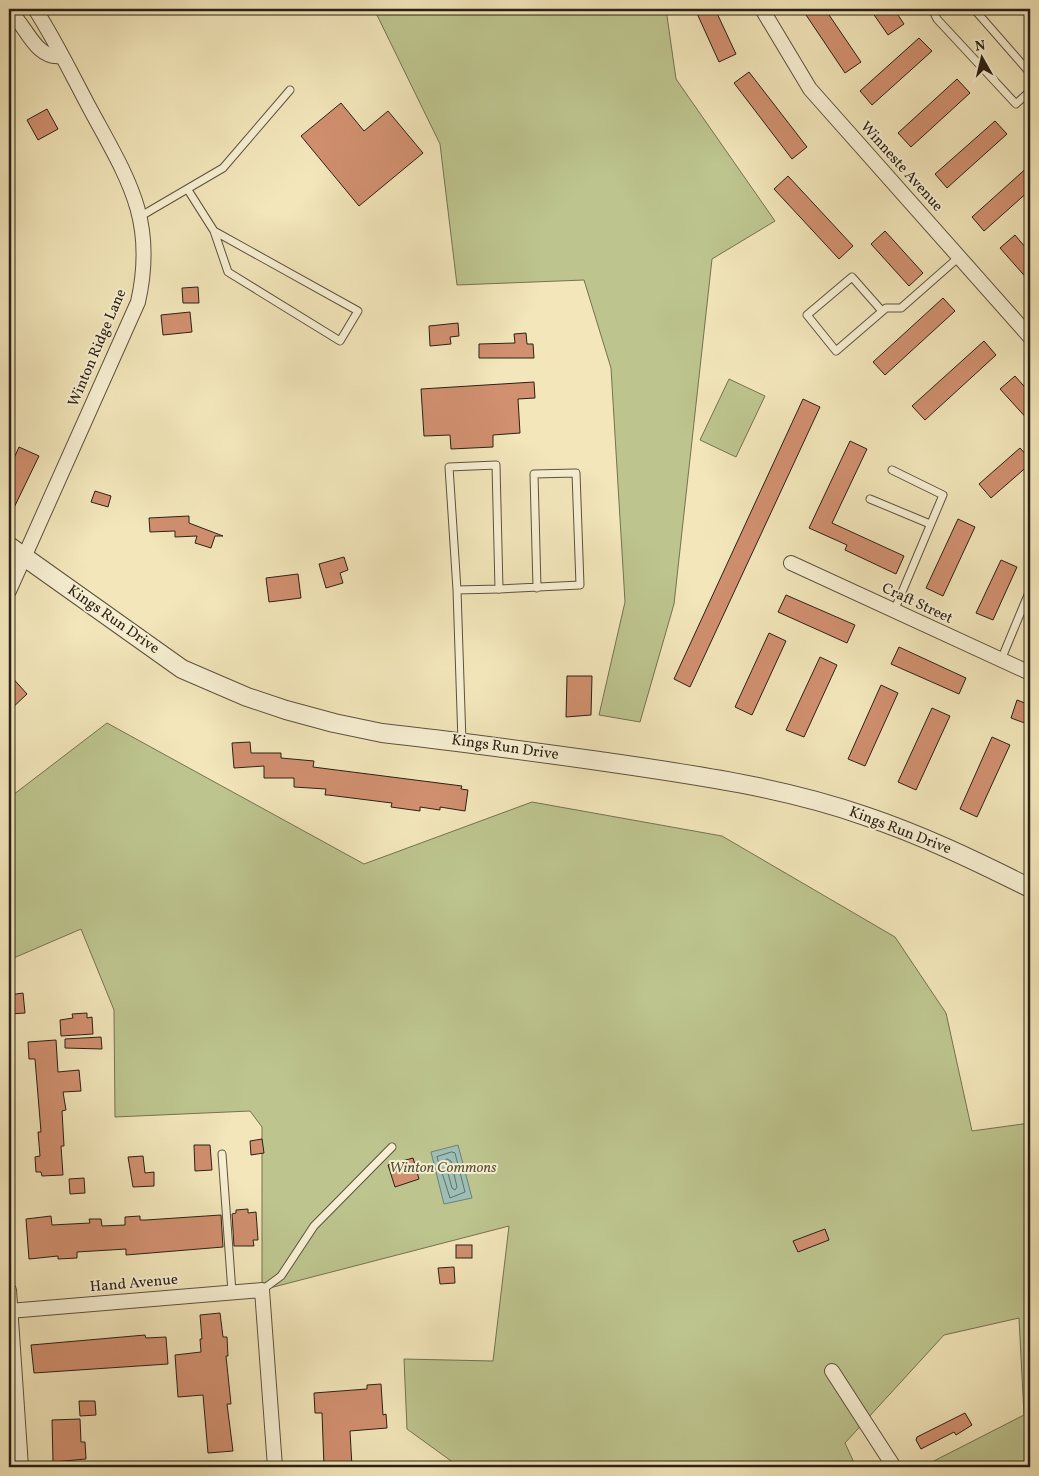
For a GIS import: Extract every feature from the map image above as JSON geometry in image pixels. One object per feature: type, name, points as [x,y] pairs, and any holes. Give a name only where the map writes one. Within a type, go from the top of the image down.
[{"type":"street","name":"Winton Ridge Lane","points":[[9,591],[138,302],[145,259],[141,216],[129,182],[35,9]]},
{"type":"street","name":"Winneste Avenue","points":[[762,9],[786,52],[810,89],[1030,337]]},
{"type":"street","points":[[9,11],[25,27],[37,46],[44,52],[56,57],[61,56]]},
{"type":"street","name":"Kings Run Drive","points":[[9,546],[182,669],[229,690],[286,710],[382,733],[713,777],[863,815],[902,829],[967,857],[1030,888]]},
{"type":"street","name":"Craft Street","points":[[791,563],[1030,673]]},
{"type":"street","points":[[9,1290],[21,1467]]},
{"type":"street","points":[[262,1290],[275,1467]]},
{"type":"street","name":"Hand Avenue","points":[[9,1311],[262,1290]]},
{"type":"street","points":[[832,1371],[894,1467]]},
{"type":"lane","points":[[932,9],[937,19],[1016,104],[1030,91]]},
{"type":"lane","points":[[974,9],[1030,73]]},
{"type":"lane","points":[[141,216],[223,168],[290,90]]},
{"type":"lane","points":[[188,190],[214,231],[228,272],[340,341],[358,311],[214,231]]},
{"type":"lane","points":[[882,311],[852,277],[807,315],[836,351],[886,308],[901,308],[959,257]]},
{"type":"lane","points":[[462,743],[457,590],[449,467],[496,465],[498,589]]},
{"type":"lane","points":[[892,470],[943,495],[894,611]]},
{"type":"lane","points":[[457,590],[537,588],[580,585],[576,473],[534,474],[537,588]]},
{"type":"lane","points":[[870,500],[930,524]]},
{"type":"lane","points":[[1001,660],[1030,590]]},
{"type":"lane","points":[[262,1290],[281,1276],[314,1226],[392,1147]]},
{"type":"lane","points":[[222,1154],[232,1292]]},
{"type":"green space","points":[[374,9],[666,9],[676,79],[775,221],[712,259],[674,604],[640,722],[599,715],[625,602],[611,368],[584,280],[457,285],[440,144]]},
{"type":"green space","points":[[729,379],[765,396],[736,457],[700,440]]},
{"type":"green space","name":"Winton Commons","points":[[107,723],[364,864],[532,802],[722,836],[895,937],[946,1013],[972,1131],[1030,1123],[1030,1467],[924,1466],[1024,1415],[1019,1318],[944,1335],[845,1443],[856,1467],[464,1467],[458,1466],[407,1429],[404,1359],[493,1361],[509,1226],[262,1290],[262,1127],[250,1111],[115,1117],[114,1010],[81,929],[9,960],[9,798]]},
{"type":"water","points":[[458,1145],[472,1198],[444,1204],[431,1152]]},
{"type":"building","points":[[695,9],[715,9],[736,54],[719,62]]},
{"type":"building","points":[[802,9],[825,9],[861,62],[845,73]]},
{"type":"building","points":[[870,9],[894,9],[904,24],[888,35]]},
{"type":"building","points":[[919,38],[932,51],[872,105],[860,91]]},
{"type":"building","points":[[749,72],[807,147],[792,159],[734,83]]},
{"type":"building","points":[[957,79],[970,93],[911,147],[898,133]]},
{"type":"building","points":[[341,103],[364,131],[388,111],[423,153],[359,206],[301,136]]},
{"type":"building","points":[[47,109],[58,129],[38,140],[27,120]]},
{"type":"building","points":[[995,121],[1007,134],[947,188],[935,174]]},
{"type":"building","points":[[1030,165],[1030,190],[984,231],[972,217]]},
{"type":"building","points":[[788,176],[853,246],[839,259],[774,189]]},
{"type":"building","points":[[885,231],[923,273],[909,286],[871,244]]},
{"type":"building","points":[[1015,235],[1030,253],[1030,282],[1000,248]]},
{"type":"building","points":[[198,287],[199,303],[183,303],[182,288]]},
{"type":"building","points":[[943,298],[955,311],[885,375],[873,362]]},
{"type":"building","points":[[190,312],[192,332],[163,335],[161,315]]},
{"type":"building","points":[[458,323],[459,336],[450,337],[451,344],[430,346],[429,326]]},
{"type":"building","points":[[526,333],[527,344],[533,344],[534,358],[479,358],[479,344],[515,343],[514,334]]},
{"type":"building","points":[[984,341],[996,355],[925,420],[912,406]]},
{"type":"building","points":[[1015,376],[1030,393],[1030,422],[1000,389]]},
{"type":"building","points":[[534,382],[535,398],[518,399],[520,433],[493,435],[493,447],[451,449],[450,435],[424,436],[421,389]]},
{"type":"building","points":[[803,399],[820,407],[690,687],[674,679]]},
{"type":"building","points":[[850,441],[867,449],[832,523],[904,556],[896,574],[845,550],[847,545],[809,528]]},
{"type":"building","points":[[19,447],[39,456],[9,518],[9,469]]},
{"type":"building","points":[[1020,448],[1030,459],[1030,464],[991,498],[979,484]]},
{"type":"building","points":[[95,491],[111,496],[108,507],[91,502]]},
{"type":"building","points":[[189,516],[189,523],[223,536],[215,536],[211,548],[195,543],[197,536],[175,537],[175,531],[150,532],[149,518]]},
{"type":"building","points":[[958,519],[975,527],[943,596],[926,588]]},
{"type":"building","points":[[344,557],[348,570],[340,573],[343,583],[326,588],[319,564]]},
{"type":"building","points":[[1001,560],[1017,567],[993,620],[976,613]]},
{"type":"building","points":[[298,574],[301,598],[269,602],[266,578]]},
{"type":"building","points":[[786,595],[855,625],[847,643],[778,612]]},
{"type":"building","points":[[769,633],[786,641],[752,715],[735,707]]},
{"type":"building","points":[[899,647],[966,678],[959,694],[891,664]]},
{"type":"building","points":[[820,657],[837,665],[804,737],[786,730]]},
{"type":"building","points":[[9,674],[27,694],[9,711]]},
{"type":"building","points":[[567,676],[592,676],[591,715],[566,717]]},
{"type":"building","points":[[881,685],[898,693],[865,766],[848,759]]},
{"type":"building","points":[[1017,700],[1030,705],[1030,725],[1011,718]]},
{"type":"building","points":[[932,708],[950,716],[916,790],[898,782]]},
{"type":"building","points":[[992,737],[1010,745],[977,817],[960,809]]},
{"type":"building","points":[[250,742],[251,753],[281,753],[281,758],[314,761],[313,767],[462,786],[461,789],[468,790],[465,811],[440,807],[440,810],[420,807],[420,811],[391,807],[392,803],[325,795],[326,789],[294,787],[294,778],[264,778],[264,766],[234,768],[232,743]]},
{"type":"building","points":[[23,993],[25,1013],[9,1014],[9,995]]},
{"type":"building","points":[[87,1013],[87,1018],[92,1017],[93,1034],[61,1036],[60,1020],[73,1018],[72,1014]]},
{"type":"building","points":[[101,1037],[102,1049],[65,1048],[65,1039]]},
{"type":"building","points":[[56,1040],[58,1072],[79,1070],[81,1091],[63,1092],[66,1110],[62,1111],[64,1146],[61,1146],[63,1175],[42,1176],[41,1172],[36,1172],[35,1157],[40,1156],[38,1132],[41,1132],[35,1059],[29,1059],[28,1042]]},
{"type":"building","points":[[262,1139],[264,1153],[251,1155],[250,1141]]},
{"type":"building","points":[[194,1145],[210,1145],[212,1170],[195,1171]]},
{"type":"building","points":[[143,1156],[145,1173],[154,1172],[154,1186],[133,1187],[128,1157]]},
{"type":"building","points":[[413,1158],[419,1179],[395,1187],[388,1165]]},
{"type":"building","points":[[84,1178],[85,1193],[70,1194],[69,1179]]},
{"type":"building","points":[[248,1209],[248,1213],[256,1212],[258,1240],[253,1240],[254,1246],[234,1246],[232,1214],[236,1213],[236,1210]]},
{"type":"building","points":[[221,1215],[223,1247],[126,1255],[126,1249],[77,1252],[77,1258],[58,1259],[58,1256],[29,1259],[26,1219],[51,1216],[52,1225],[90,1223],[89,1219],[101,1219],[102,1226],[125,1225],[125,1217],[140,1216],[140,1220],[146,1220]]},
{"type":"building","points":[[825,1229],[829,1240],[798,1252],[793,1241]]},
{"type":"building","points":[[456,1245],[472,1245],[472,1258],[456,1258]]},
{"type":"building","points":[[454,1267],[455,1283],[440,1284],[438,1268]]},
{"type":"building","points":[[220,1313],[223,1337],[227,1337],[228,1356],[226,1356],[231,1404],[227,1404],[233,1451],[208,1453],[203,1395],[178,1397],[175,1355],[201,1352],[200,1315]]},
{"type":"building","points":[[145,1335],[146,1338],[166,1337],[168,1364],[34,1373],[31,1345]]},
{"type":"building","points":[[381,1384],[383,1415],[386,1414],[387,1428],[350,1431],[352,1467],[324,1467],[322,1413],[315,1413],[314,1393],[367,1389],[367,1385]]},
{"type":"building","points":[[79,1401],[95,1401],[96,1415],[80,1416]]},
{"type":"building","points":[[965,1413],[972,1425],[956,1435],[954,1432],[921,1449],[916,1440],[917,1437]]},
{"type":"building","points":[[80,1419],[81,1442],[85,1442],[86,1459],[53,1462],[52,1420]]}]
